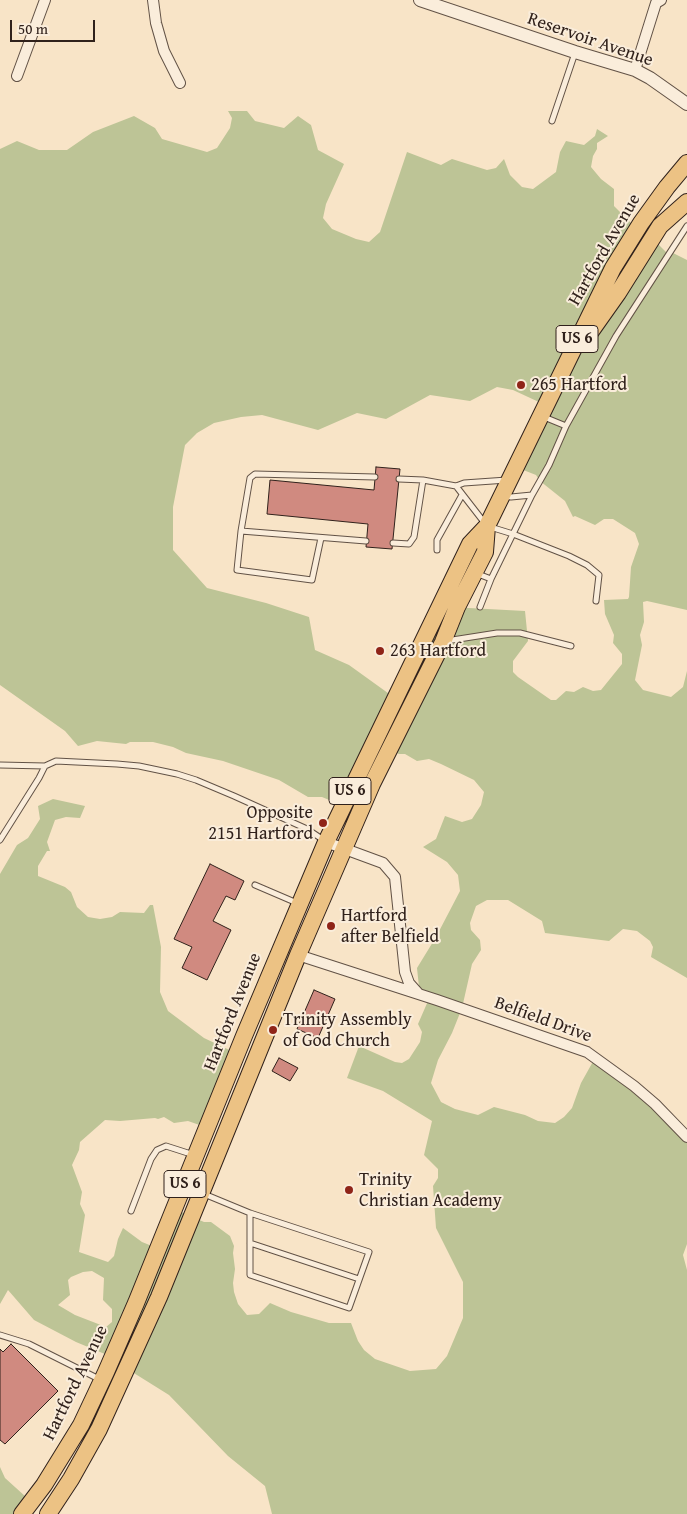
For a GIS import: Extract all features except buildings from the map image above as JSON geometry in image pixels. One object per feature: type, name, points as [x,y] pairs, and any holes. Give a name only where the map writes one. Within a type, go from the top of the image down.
[{"type":"highway","name":"Hartford Avenue","points":[[22,1514],[58,1463],[81,1425],[102,1380],[140,1294],[326,842],[470,544],[487,526],[613,268],[641,223],[687,162]]},
{"type":"highway","points":[[559,377],[618,293],[660,226],[687,202]]},
{"type":"highway","name":"Hartford Avenue","points":[[48,1514],[71,1479],[103,1421],[160,1297],[298,955],[372,784],[443,642],[485,552],[487,526]]},
{"type":"street","points":[[17,76],[45,0]]},
{"type":"street","points":[[154,0],[156,24],[164,51],[180,83]]},
{"type":"street","name":"Reservoir Avenue","points":[[420,0],[635,70],[650,78],[687,104]]},
{"type":"street","points":[[635,70],[655,1]]},
{"type":"street","points":[[326,842],[383,863],[394,878],[405,972],[409,983],[420,995]]},
{"type":"street","name":"Belfield Drive","points":[[298,955],[587,1052],[634,1086],[655,1104],[687,1137]]},
{"type":"lane","points":[[552,121],[575,52]]},
{"type":"lane","points":[[480,608],[491,579],[532,495],[550,465],[566,426],[616,336],[687,226]]},
{"type":"lane","points":[[541,416],[566,426]]},
{"type":"lane","points":[[321,538],[312,580],[237,570],[250,478],[256,474],[375,477]]},
{"type":"lane","points":[[399,479],[422,480],[456,486],[464,483],[510,480]]},
{"type":"lane","points":[[393,542],[409,544],[414,537],[422,480]]},
{"type":"lane","points":[[456,486],[487,526],[513,534],[587,565],[599,575],[596,601]]},
{"type":"lane","points":[[437,550],[437,540],[462,495]]},
{"type":"lane","points":[[502,496],[532,495]]},
{"type":"lane","points":[[241,531],[366,541]]},
{"type":"lane","points":[[475,572],[491,579]]},
{"type":"lane","points":[[443,642],[497,633],[520,633],[571,646]]},
{"type":"lane","points":[[0,765],[45,766],[56,761],[117,764],[177,774],[216,788],[307,829],[326,842]]},
{"type":"lane","points":[[0,840],[45,766]]},
{"type":"lane","points":[[255,885],[300,904]]},
{"type":"lane","points":[[131,1211],[151,1159],[157,1150],[166,1146],[196,1156]]},
{"type":"lane","points":[[202,1193],[250,1213],[369,1252],[349,1308],[250,1275],[250,1213]]},
{"type":"lane","points":[[250,1243],[359,1279]]},
{"type":"lane","points":[[0,1335],[29,1344],[102,1380]]},
{"type":"green space","points":[[228,111],[247,111],[255,121],[284,128],[298,116],[311,125],[318,150],[344,164],[326,204],[323,218],[332,229],[369,242],[380,232],[407,152],[441,165],[452,159],[487,170],[496,168],[504,159],[510,175],[522,187],[533,189],[556,172],[560,152],[566,141],[584,145],[595,136],[597,129],[608,136],[597,143],[591,167],[601,179],[614,189],[614,206],[631,223],[633,230],[644,233],[667,253],[669,251],[687,260],[687,610],[647,601],[643,602],[644,622],[640,635],[642,645],[635,680],[643,690],[671,697],[683,687],[687,671],[687,978],[651,957],[653,947],[650,941],[637,931],[623,929],[609,941],[545,933],[542,921],[508,900],[487,900],[476,906],[470,923],[471,930],[480,940],[481,950],[472,964],[462,1008],[438,1060],[431,1083],[441,1102],[455,1109],[478,1115],[494,1107],[525,1115],[538,1121],[555,1123],[572,1108],[581,1083],[595,1058],[687,1139],[687,1244],[683,1255],[687,1270],[687,1514],[272,1514],[265,1486],[228,1456],[169,1395],[113,1360],[112,1357],[76,1342],[34,1320],[8,1290],[0,1304],[0,874],[17,845],[28,838],[40,819],[38,806],[53,799],[85,806],[80,818],[66,817],[55,820],[47,842],[50,851],[47,851],[38,866],[38,876],[65,887],[71,892],[77,907],[88,917],[100,919],[112,917],[120,912],[144,913],[150,905],[153,905],[161,947],[160,992],[168,1011],[204,1038],[242,1056],[211,1129],[188,1121],[174,1123],[164,1117],[120,1121],[105,1120],[80,1142],[79,1150],[72,1165],[82,1192],[80,1204],[85,1215],[79,1252],[108,1262],[114,1256],[123,1228],[142,1242],[157,1248],[177,1210],[204,1222],[211,1222],[230,1236],[234,1246],[234,1292],[238,1304],[247,1315],[259,1314],[270,1303],[291,1312],[329,1323],[351,1323],[358,1341],[364,1350],[375,1359],[410,1371],[436,1369],[447,1356],[463,1318],[463,1282],[436,1228],[433,1186],[438,1178],[438,1169],[424,1155],[432,1121],[383,1091],[347,1078],[359,1046],[395,1062],[402,1063],[409,1059],[420,1042],[422,1032],[418,1024],[428,1001],[419,987],[417,968],[460,891],[458,875],[447,862],[423,847],[436,839],[445,816],[462,822],[472,819],[481,805],[484,792],[474,780],[441,764],[429,759],[417,761],[405,754],[399,754],[380,747],[353,805],[334,802],[322,797],[308,797],[279,780],[223,761],[186,753],[173,747],[153,742],[130,742],[126,744],[97,741],[78,746],[65,731],[0,685],[0,149],[17,141],[39,150],[67,150],[93,132],[134,116],[155,128],[162,139],[207,152],[217,148],[230,128],[232,118]],"holes":[[[497,387],[513,390],[541,403],[513,466],[536,475],[540,481],[565,501],[573,517],[575,516],[595,525],[604,519],[613,519],[635,533],[639,544],[631,567],[628,599],[604,600],[605,614],[614,635],[613,643],[622,654],[622,664],[601,690],[593,691],[583,687],[574,692],[566,691],[556,700],[551,700],[513,672],[513,661],[528,641],[525,611],[450,607],[443,613],[399,701],[349,665],[315,650],[309,617],[266,603],[207,588],[173,550],[173,507],[185,445],[197,433],[214,423],[262,415],[318,430],[357,413],[386,419],[430,395],[470,401]],[[92,1271],[104,1278],[103,1300],[112,1309],[112,1322],[106,1327],[75,1315],[58,1305],[70,1295],[68,1280],[83,1272]]]},
{"type":"green space","points":[[0,1467],[5,1478],[26,1497],[27,1514],[0,1514]]},
{"type":"place","name":"265 Hartford","points":[[521,385]]},
{"type":"place","name":"263 Hartford","points":[[380,651]]},
{"type":"place","name":"Opposite 2151 Hartford","points":[[323,823]]},
{"type":"place","name":"Hartford after Belfield","points":[[331,926]]},
{"type":"place","name":"Trinity Assembly of God Church","points":[[273,1030]]},
{"type":"place","name":"Trinity Christian Academy","points":[[349,1190]]}]
